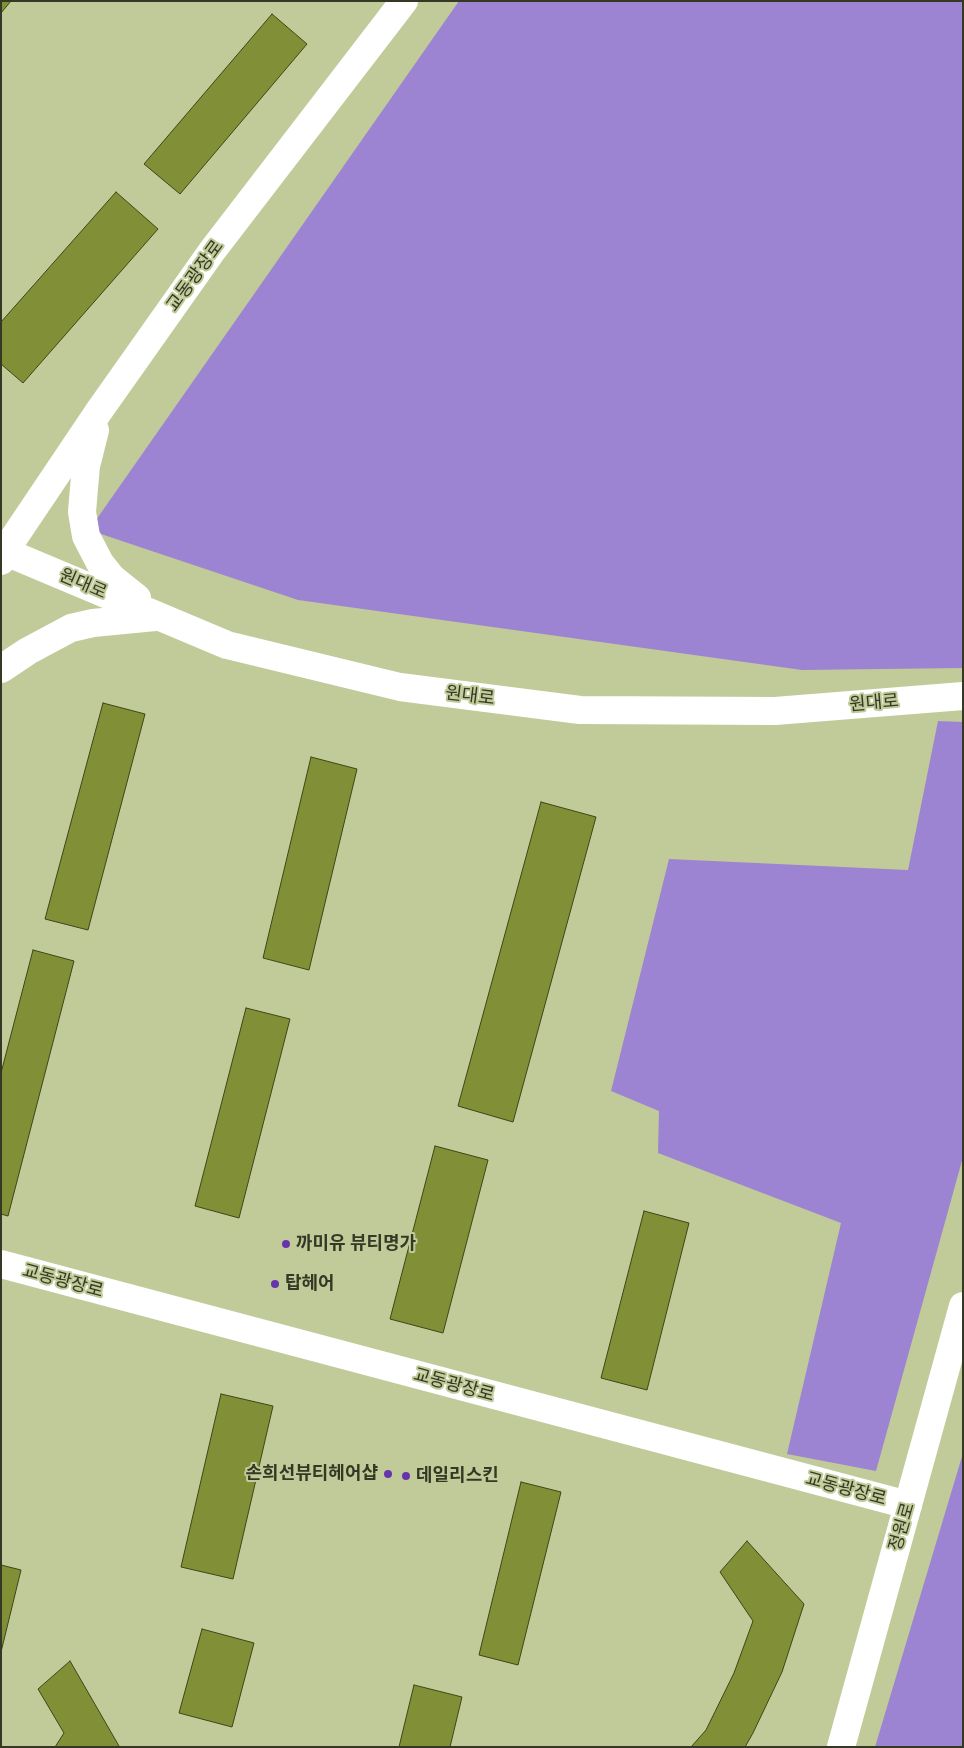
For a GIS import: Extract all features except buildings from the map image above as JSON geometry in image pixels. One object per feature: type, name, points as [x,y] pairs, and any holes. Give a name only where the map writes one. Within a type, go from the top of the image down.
[{"type":"street","name":"교동광장로","points":[[2,554],[212,251],[404,1]]},
{"type":"street","points":[[100,411],[86,466],[82,512],[86,536],[100,563],[112,578],[159,616]]},
{"type":"street","name":"원대로","points":[[2,554],[227,645],[400,687],[580,710],[775,711],[963,696]]},
{"type":"street","points":[[1,669],[28,651],[71,628],[93,623],[159,616]]},
{"type":"street","name":"교동광장로","points":[[1,1264],[908,1505]]},
{"type":"street","name":"정원로","points":[[840,1747],[963,1306]]},
{"type":"shaded area","points":[[459,1],[963,1],[963,668],[802,670],[298,600],[89,530]]},
{"type":"shaded area","points":[[938,721],[963,722],[963,1157],[876,1471],[787,1454],[841,1223],[658,1153],[659,1111],[611,1091],[669,859],[908,870]]},
{"type":"shaded area","points":[[963,1453],[963,1747],[875,1747]]},
{"type":"place","name":"까미유 뷰티명가","points":[[286,1244]]},
{"type":"place","name":"탑헤어","points":[[275,1284]]},
{"type":"place","name":"손희선뷰티헤어샵","points":[[388,1474]]},
{"type":"place","name":"데일리스킨","points":[[406,1476]]}]
